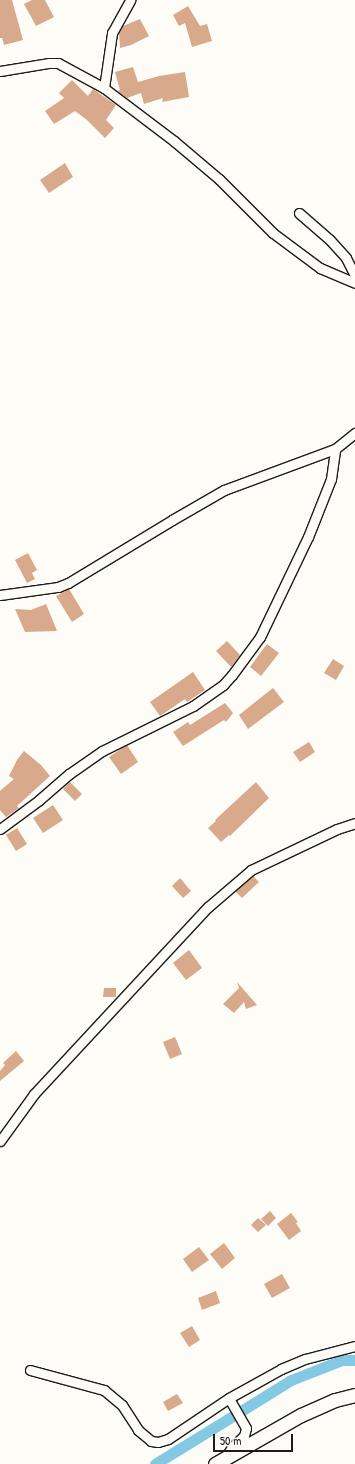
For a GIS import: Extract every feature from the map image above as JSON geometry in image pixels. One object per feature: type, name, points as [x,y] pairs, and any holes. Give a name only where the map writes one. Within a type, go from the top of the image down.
[{"type":"main road","points":[[215,1464],[227,1456],[324,1404],[355,1395]]},
{"type":"street","points":[[104,88],[112,33],[130,0]]},
{"type":"street","points":[[0,71],[49,63],[58,63],[104,88],[174,140],[220,179],[273,233],[320,268],[355,283]]},
{"type":"street","points":[[299,212],[330,240],[346,258],[355,276]]},
{"type":"street","points":[[0,594],[58,587],[68,584],[224,490],[335,448],[355,433]]},
{"type":"street","points":[[0,829],[39,800],[69,774],[102,752],[193,706],[223,685],[232,675],[260,637],[308,537],[331,479],[335,448]]},
{"type":"street","points":[[0,1141],[34,1094],[208,907],[251,870],[338,829],[355,823]]},
{"type":"street","points":[[30,1370],[104,1390],[122,1405],[138,1430],[151,1441],[158,1442],[168,1439],[231,1402],[281,1369],[305,1359],[355,1346]]},
{"type":"street","points":[[227,1456],[232,1448],[244,1436],[246,1428],[231,1402]]},
{"type":"building","points":[[0,0],[12,0],[23,40],[4,45],[2,38],[0,38]]},
{"type":"building","points":[[32,0],[45,0],[54,17],[36,26],[24,4]]},
{"type":"building","points":[[188,6],[200,26],[207,24],[212,41],[192,47],[185,23],[179,26],[173,15]]},
{"type":"building","points":[[140,19],[149,36],[131,45],[120,48],[119,32],[123,26]]},
{"type":"building","points":[[133,67],[138,82],[159,76],[185,72],[189,97],[162,102],[163,98],[144,104],[141,93],[127,98],[118,91],[120,90],[115,72]]},
{"type":"building","points":[[72,80],[88,96],[93,89],[116,105],[106,120],[114,128],[105,138],[87,120],[75,111],[54,124],[45,111],[64,98],[59,93]]},
{"type":"building","points":[[65,163],[73,177],[49,193],[40,180]]},
{"type":"building","points":[[28,553],[37,570],[32,573],[35,579],[27,583],[15,560]]},
{"type":"building","points":[[69,589],[84,614],[72,622],[56,596]]},
{"type":"building","points":[[46,604],[57,631],[25,632],[15,609],[31,610]]},
{"type":"building","points":[[227,641],[240,655],[231,667],[216,651]]},
{"type":"building","points":[[267,644],[279,653],[261,676],[250,667]]},
{"type":"building","points":[[333,659],[344,666],[336,680],[324,673]]},
{"type":"building","points":[[193,672],[205,690],[187,702],[185,699],[160,716],[150,702]]},
{"type":"building","points":[[273,688],[284,702],[248,729],[239,715]]},
{"type":"building","points":[[225,703],[233,713],[226,722],[224,720],[183,746],[173,732],[188,722],[190,725]]},
{"type":"building","points":[[309,742],[315,752],[300,762],[293,752]]},
{"type":"building","points":[[127,745],[138,762],[121,774],[109,757]]},
{"type":"building","points":[[24,751],[41,765],[50,776],[17,806],[19,808],[6,817],[0,810],[0,791],[14,779],[9,776],[17,760]]},
{"type":"building","points":[[70,782],[82,794],[75,801],[63,789]]},
{"type":"building","points":[[256,782],[269,798],[230,836],[229,835],[221,842],[208,828]]},
{"type":"building","points":[[53,805],[63,820],[43,833],[33,818]]},
{"type":"building","points":[[17,828],[27,844],[16,851],[6,835]]},
{"type":"building","points":[[253,876],[259,882],[242,898],[235,891]]},
{"type":"building","points":[[180,878],[191,891],[183,898],[172,886]]},
{"type":"building","points":[[189,950],[202,968],[186,980],[173,963]]},
{"type":"building","points":[[237,982],[257,1005],[246,1009],[244,1002],[234,1013],[223,1004],[239,988]]},
{"type":"building","points":[[104,988],[116,988],[116,997],[103,997]]},
{"type":"building","points":[[175,1037],[182,1054],[170,1059],[163,1042]]},
{"type":"building","points":[[16,1051],[24,1061],[0,1081],[0,1071],[5,1065],[3,1063]]},
{"type":"building","points":[[270,1211],[276,1218],[268,1226],[261,1219]]},
{"type":"building","points":[[291,1213],[298,1222],[296,1223],[301,1231],[289,1240],[277,1224]]},
{"type":"building","points":[[258,1218],[266,1225],[258,1232],[251,1225]]},
{"type":"building","points":[[224,1243],[235,1258],[222,1269],[210,1254]]},
{"type":"building","points":[[199,1247],[209,1260],[192,1272],[183,1259]]},
{"type":"building","points":[[282,1274],[290,1288],[272,1298],[264,1284]]},
{"type":"building","points":[[216,1291],[220,1303],[202,1310],[198,1298]]},
{"type":"building","points":[[192,1326],[200,1340],[189,1347],[180,1333]]},
{"type":"building","points":[[177,1394],[183,1403],[168,1411],[163,1402]]},
{"type":"waterway","points":[[155,1464],[291,1380],[342,1360],[355,1360]]}]
